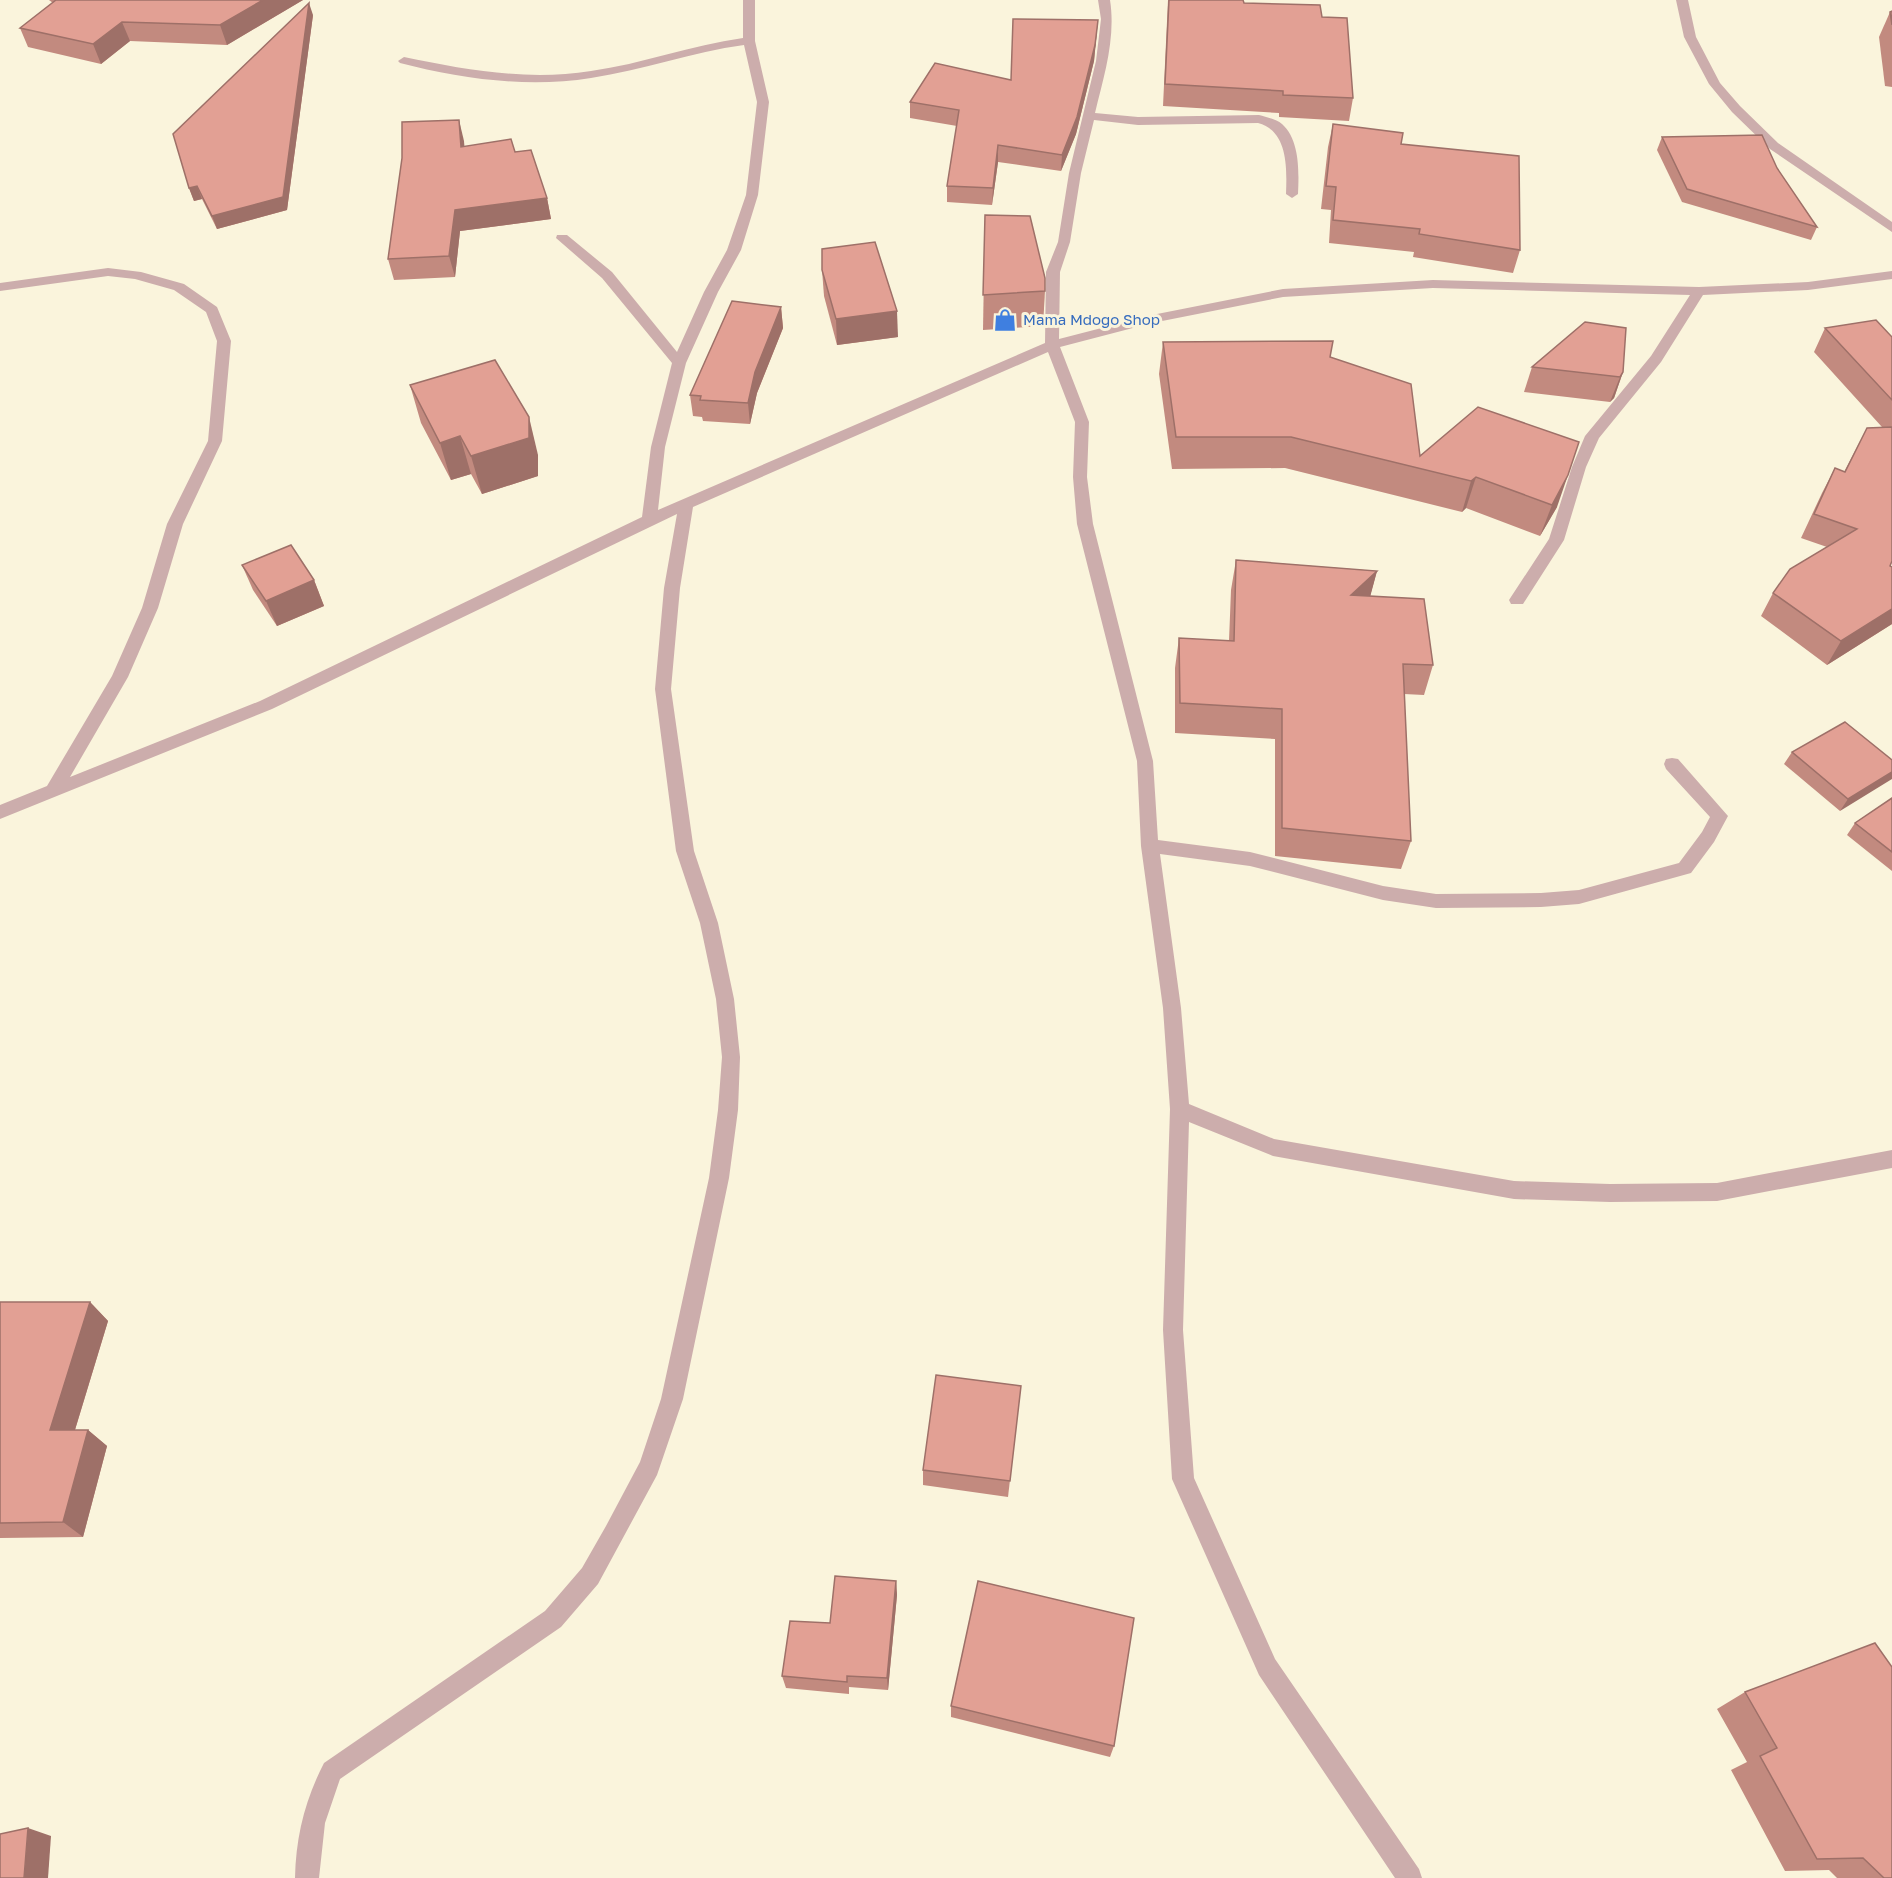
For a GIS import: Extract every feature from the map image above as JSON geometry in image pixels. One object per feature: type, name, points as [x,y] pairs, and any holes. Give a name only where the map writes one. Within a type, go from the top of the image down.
[{"type":"street","points":[[649,520],[658,447],[679,363],[711,292],[734,250],[752,195],[763,102],[749,41],[749,0]]},
{"type":"street","points":[[1104,0],[1106,37],[1072,184],[1064,242],[1053,272],[1052,345],[1082,422],[1080,477],[1086,524],[1145,761],[1150,846],[1172,1008],[1180,1109],[1173,1330],[1183,1479],[1267,1667],[1410,1878]]},
{"type":"street","points":[[1682,0],[1690,37],[1715,84],[1736,109],[1774,146],[1892,228]]},
{"type":"street","points":[[404,61],[491,78],[557,79],[594,74],[749,41]]},
{"type":"street","points":[[1089,116],[1138,121],[1259,119],[1275,124],[1285,135],[1293,172],[1292,194]]},
{"type":"street","points":[[562,238],[607,275],[679,363]]},
{"type":"street","points":[[0,287],[108,272],[136,275],[179,287],[213,310],[225,341],[214,441],[175,524],[150,608],[120,677],[53,791]]},
{"type":"street","points":[[0,812],[266,705],[649,520],[1052,345],[1152,319],[1283,293],[1433,284],[1699,291],[1808,286],[1892,275]]},
{"type":"street","points":[[1517,600],[1556,540],[1579,467],[1592,436],[1656,359],[1699,291]]},
{"type":"street","points":[[308,1878],[310,1830],[319,1797],[332,1772],[553,1619],[590,1576],[614,1534],[648,1467],[672,1399],[719,1178],[728,1110],[731,1057],[725,999],[709,923],[685,851],[663,690],[672,588],[687,503]]},
{"type":"street","points":[[1150,846],[1251,859],[1383,893],[1436,901],[1541,900],[1579,897],[1685,868],[1708,837],[1719,816],[1672,764]]},
{"type":"street","points":[[1180,1109],[1273,1147],[1514,1190],[1610,1193],[1717,1192],[1892,1159]]},
{"type":"building","points":[[56,0],[263,0],[220,25],[122,22],[93,44],[20,28]]},
{"type":"building","points":[[1169,0],[1243,0],[1244,3],[1320,5],[1322,17],[1347,18],[1353,98],[1283,95],[1283,91],[1165,84]]},
{"type":"building","points":[[309,3],[283,197],[212,216],[197,186],[189,188],[173,134]]},
{"type":"building","points":[[1013,19],[1098,20],[1095,45],[1077,117],[1062,155],[998,145],[993,188],[947,186],[959,110],[910,102],[935,63],[1011,80]]},
{"type":"building","points":[[459,120],[461,147],[511,139],[515,152],[531,150],[547,198],[455,210],[449,256],[388,259],[402,158],[402,122]]},
{"type":"building","points":[[1333,124],[1403,133],[1401,144],[1519,156],[1520,250],[1419,234],[1420,229],[1333,220],[1336,187],[1326,186]]},
{"type":"building","points":[[1762,135],[1777,168],[1817,227],[1687,189],[1662,137]]},
{"type":"building","points":[[985,215],[1030,216],[1045,278],[1045,291],[983,295]]},
{"type":"building","points":[[875,242],[897,311],[836,319],[822,270],[822,249]]},
{"type":"building","points":[[732,301],[781,307],[755,372],[748,403],[700,400],[701,396],[690,395]]},
{"type":"building","points":[[1876,320],[1892,337],[1892,400],[1825,328]]},
{"type":"building","points":[[1585,322],[1626,328],[1623,372],[1620,377],[1532,367]]},
{"type":"building","points":[[1333,341],[1330,357],[1411,384],[1420,456],[1478,407],[1579,442],[1568,475],[1552,505],[1476,477],[1471,481],[1291,437],[1176,437],[1163,342]]},
{"type":"building","points":[[495,360],[529,417],[529,438],[471,456],[460,436],[440,443],[410,385]]},
{"type":"building","points":[[1892,427],[1892,561],[1890,566],[1892,567],[1892,609],[1841,641],[1773,593],[1790,569],[1857,529],[1814,514],[1835,468],[1845,472],[1867,428]]},
{"type":"building","points":[[291,545],[314,580],[266,601],[242,565]]},
{"type":"building","points":[[1236,560],[1377,571],[1351,595],[1424,599],[1433,665],[1403,664],[1411,841],[1282,828],[1282,709],[1180,703],[1179,638],[1234,641]]},
{"type":"building","points":[[1845,722],[1892,760],[1892,772],[1848,799],[1792,752]]},
{"type":"building","points":[[1892,798],[1892,852],[1855,823]]},
{"type":"building","points":[[0,1302],[90,1302],[50,1430],[88,1430],[63,1522],[0,1523]]},
{"type":"building","points":[[936,1375],[1021,1386],[1010,1481],[923,1470]]},
{"type":"building","points":[[835,1576],[896,1581],[887,1678],[847,1676],[847,1682],[782,1676],[790,1621],[830,1623]]},
{"type":"building","points":[[978,1581],[1134,1618],[1114,1746],[951,1706]]},
{"type":"building","points":[[1875,1643],[1892,1667],[1892,1878],[1884,1878],[1863,1858],[1817,1859],[1760,1756],[1777,1748],[1745,1692]]},
{"type":"building","points":[[28,1828],[24,1878],[0,1878],[0,1834]]},
{"type":"place","name":"Mama Mdogo Shop","points":[[1005,320]]}]
